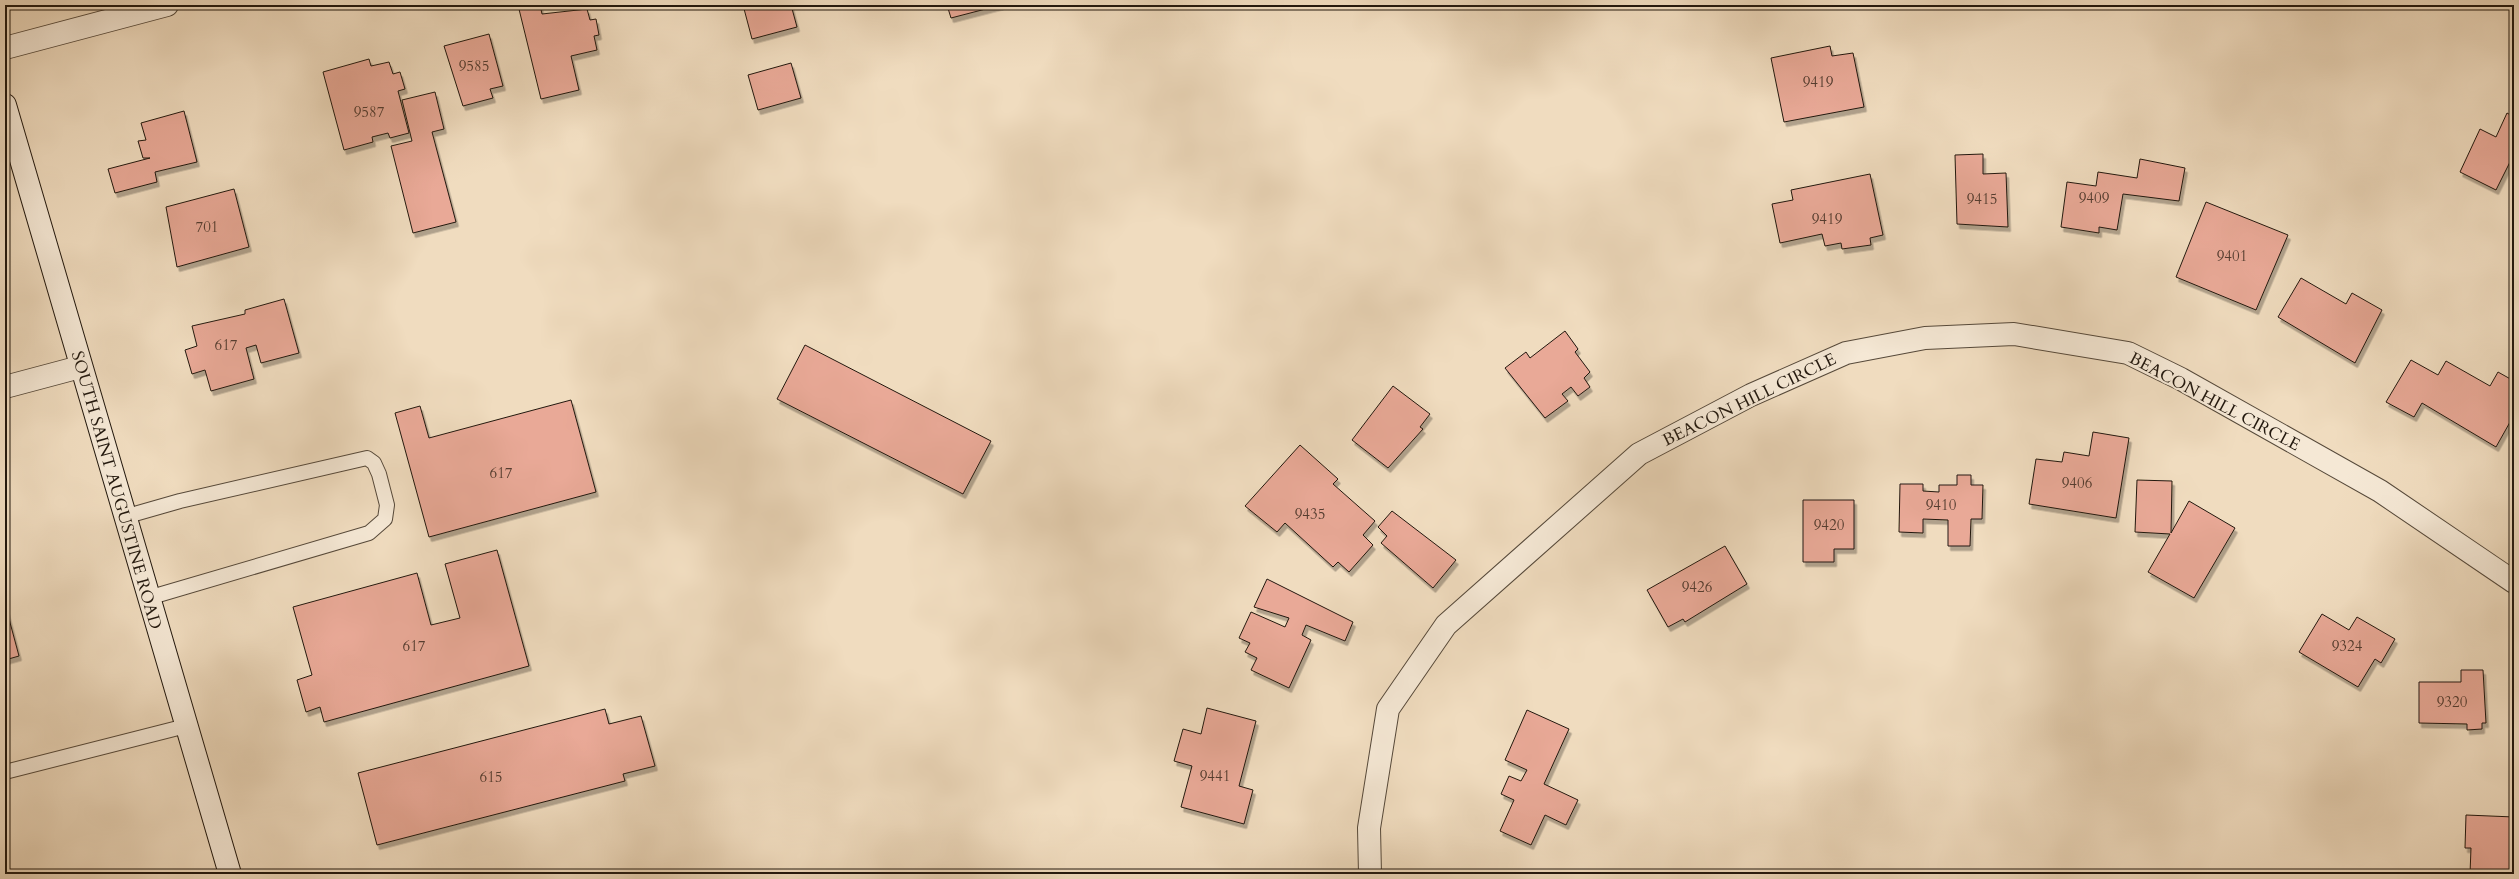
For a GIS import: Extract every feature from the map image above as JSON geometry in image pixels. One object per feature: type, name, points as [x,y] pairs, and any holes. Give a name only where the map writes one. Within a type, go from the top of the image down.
[{"type":"street","points":[[5,48],[166,5]]},
{"type":"street","name":"SOUTH SAINT AUGUSTINE ROAD","points":[[5,105],[80,367],[230,874]]},
{"type":"street","name":"BEACON HILL CIRCLE","points":[[1370,874],[1369,828],[1388,709],[1446,625],[1639,454],[1751,395],[1846,353],[1925,338],[2014,334],[2128,353],[2181,378],[2380,491],[2514,582]]},
{"type":"street","points":[[5,387],[80,367]]},
{"type":"lane","points":[[124,517],[180,502],[367,458],[374,463],[379,474],[387,505],[385,519],[369,533],[148,598]]},
{"type":"lane","points":[[5,772],[186,726]]},
{"type":"building","points":[[518,5],[540,5],[542,14],[587,9],[590,20],[596,19],[599,35],[594,36],[597,50],[571,56],[579,90],[541,99]]},
{"type":"building","points":[[743,5],[791,5],[797,27],[752,39]]},
{"type":"building","points":[[947,5],[1001,5],[951,18]]},
{"type":"building","points":[[489,34],[503,86],[490,89],[493,98],[463,106],[444,46]]},
{"type":"building","points":[[1830,46],[1832,56],[1853,53],[1864,107],[1784,122],[1771,58]]},
{"type":"building","points":[[369,59],[371,66],[389,62],[393,74],[400,72],[405,89],[398,91],[409,133],[390,138],[388,133],[372,137],[373,142],[344,150],[323,72]]},
{"type":"building","points":[[791,63],[801,98],[758,110],[748,75]]},
{"type":"building","points":[[435,92],[444,129],[432,132],[456,222],[413,233],[391,146],[412,141],[402,100]]},
{"type":"building","points":[[184,111],[197,162],[155,172],[157,182],[115,193],[108,169],[150,158],[143,158],[138,141],[146,140],[141,123]]},
{"type":"building","points":[[2507,113],[2514,117],[2514,154],[2496,190],[2460,172],[2480,129],[2496,137]]},
{"type":"building","points":[[1983,154],[1983,174],[2006,173],[2008,227],[1957,224],[1955,155]]},
{"type":"building","points":[[2140,159],[2185,168],[2179,201],[2123,194],[2117,230],[2099,227],[2099,233],[2061,227],[2067,182],[2096,186],[2098,172],[2137,178]]},
{"type":"building","points":[[1870,174],[1883,235],[1870,238],[1871,245],[1842,249],[1841,243],[1825,246],[1822,234],[1780,243],[1772,204],[1793,200],[1791,190]]},
{"type":"building","points":[[234,189],[249,247],[177,267],[166,207]]},
{"type":"building","points":[[2206,202],[2288,235],[2256,310],[2176,277]]},
{"type":"building","points":[[2301,278],[2346,304],[2352,293],[2382,310],[2355,363],[2278,317]]},
{"type":"building","points":[[284,299],[299,353],[261,363],[256,345],[246,348],[254,379],[211,391],[205,370],[192,374],[185,350],[197,346],[192,326],[245,314],[245,310]]},
{"type":"building","points":[[1565,331],[1578,349],[1575,352],[1590,372],[1584,378],[1590,387],[1578,396],[1571,387],[1562,394],[1568,401],[1545,418],[1505,368],[1526,352],[1530,358]]},
{"type":"building","points":[[805,345],[991,441],[963,494],[777,399]]},
{"type":"building","points":[[2411,360],[2438,375],[2446,361],[2490,386],[2498,372],[2514,381],[2514,415],[2496,447],[2422,403],[2414,417],[2386,402]]},
{"type":"building","points":[[1393,386],[1430,414],[1420,427],[1423,429],[1388,468],[1352,440]]},
{"type":"building","points":[[571,400],[596,492],[429,537],[395,413],[420,406],[429,438]]},
{"type":"building","points":[[2093,432],[2129,438],[2116,518],[2029,504],[2036,459],[2062,462],[2064,452],[2089,456]]},
{"type":"building","points":[[1300,445],[1338,479],[1333,484],[1375,521],[1363,535],[1373,545],[1349,572],[1338,562],[1333,567],[1285,523],[1277,532],[1245,506]]},
{"type":"building","points":[[1957,475],[1971,475],[1971,485],[1983,485],[1982,519],[1971,519],[1970,546],[1948,546],[1948,520],[1923,519],[1923,533],[1899,532],[1900,484],[1923,484],[1923,491],[1939,492],[1939,485],[1957,485]]},
{"type":"building","points":[[2137,480],[2172,481],[2171,533],[2189,501],[2235,528],[2194,598],[2148,572],[2170,534],[2135,532]]},
{"type":"building","points":[[1803,500],[1854,500],[1854,549],[1834,549],[1834,562],[1803,562]]},
{"type":"building","points":[[1392,511],[1456,560],[1433,588],[1381,543],[1387,536],[1378,527]]},
{"type":"building","points":[[1725,546],[1747,584],[1685,622],[1683,619],[1668,627],[1647,590]]},
{"type":"building","points":[[497,550],[529,666],[324,722],[320,707],[306,712],[297,680],[312,675],[293,607],[417,573],[431,625],[460,618],[445,564]]},
{"type":"building","points":[[1267,579],[1353,622],[1345,641],[1306,625],[1302,635],[1311,640],[1289,688],[1251,670],[1257,658],[1245,652],[1250,643],[1239,638],[1251,612],[1285,627],[1289,618],[1254,607]]},
{"type":"building","points":[[5,604],[19,656],[5,660]]},
{"type":"building","points":[[2322,614],[2349,630],[2357,617],[2395,639],[2381,663],[2375,659],[2358,687],[2299,652]]},
{"type":"building","points":[[2461,670],[2483,670],[2486,723],[2482,723],[2482,729],[2467,730],[2467,724],[2419,723],[2419,682],[2461,682]]},
{"type":"building","points":[[1207,708],[1256,721],[1239,786],[1253,790],[1244,824],[1181,807],[1192,766],[1174,761],[1183,729],[1201,734]]},
{"type":"building","points":[[605,709],[609,724],[641,716],[655,766],[623,774],[625,781],[377,845],[358,773]]},
{"type":"building","points":[[1527,710],[1569,729],[1544,784],[1578,800],[1566,825],[1545,815],[1531,845],[1500,831],[1514,800],[1501,794],[1509,776],[1521,781],[1527,770],[1505,760]]},
{"type":"building","points":[[2466,815],[2514,817],[2514,874],[2470,874],[2471,848],[2465,848]]}]
